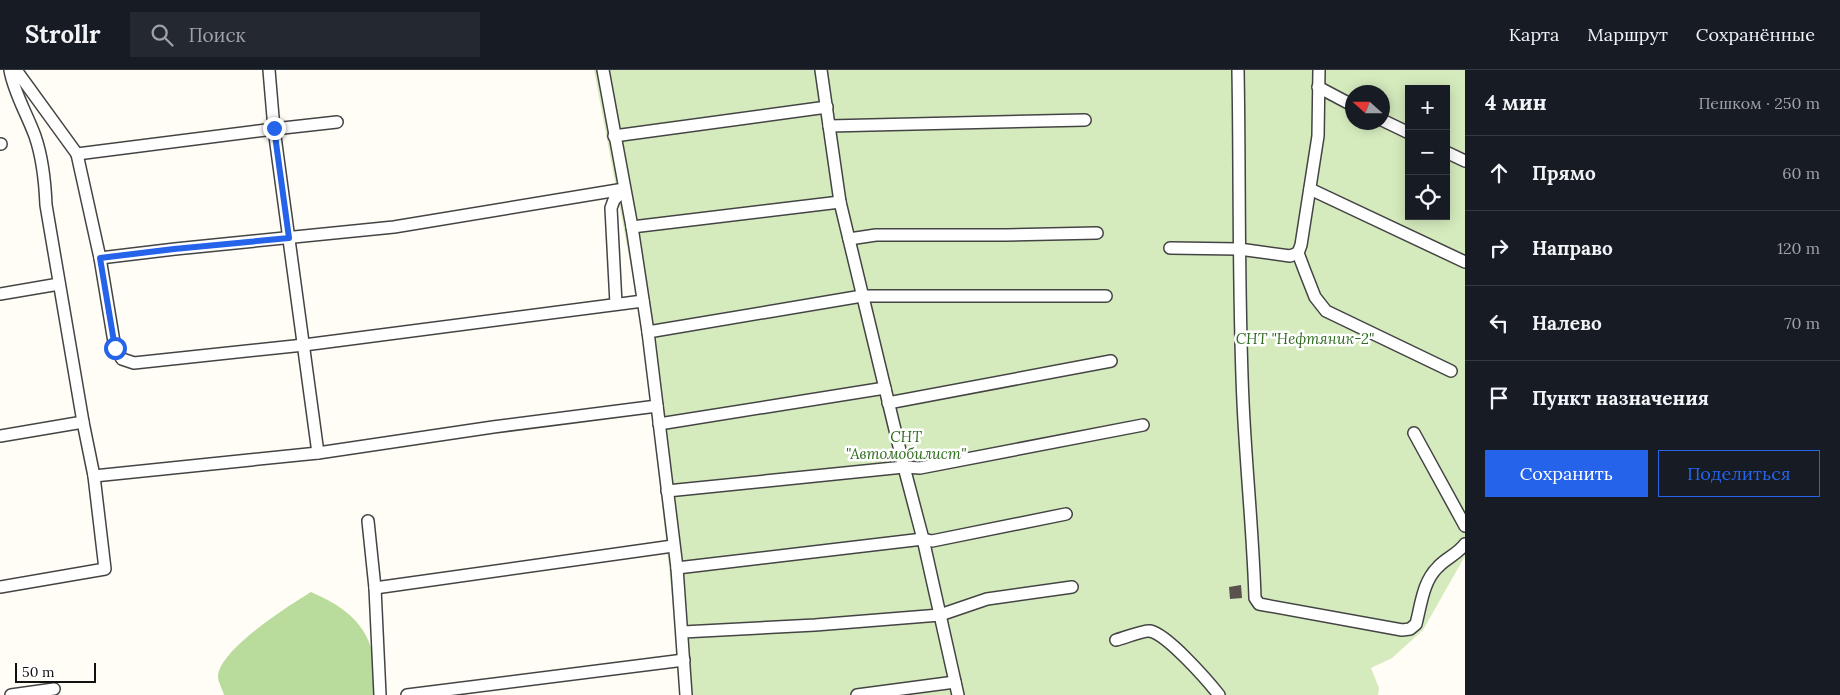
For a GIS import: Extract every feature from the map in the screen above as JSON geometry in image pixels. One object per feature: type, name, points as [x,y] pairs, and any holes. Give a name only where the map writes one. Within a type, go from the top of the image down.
[{"type":"street","points":[[0,586],[105,569],[94,476],[46,205],[45,173],[37,143],[12,84],[10,70]]},
{"type":"street","points":[[16,70],[77,154],[100,258],[115,348],[122,359],[134,363],[304,345],[643,301]]},
{"type":"street","points":[[269,70],[274,128],[318,453]]},
{"type":"street","points":[[603,70],[632,227],[648,332],[677,568],[686,695]]},
{"type":"street","points":[[821,70],[840,202],[923,539],[958,695]]},
{"type":"street","points":[[1238,70],[1239,250],[1243,404],[1254,542],[1255,598],[1259,604],[1402,630],[1410,629],[1416,624],[1430,576],[1465,544]]},
{"type":"street","points":[[1319,70],[1318,136],[1298,253],[1315,297],[1326,311],[1451,371]]},
{"type":"street","points":[[1318,87],[1345,101]]},
{"type":"street","points":[[614,136],[827,108]]},
{"type":"street","points":[[829,126],[1085,120]]},
{"type":"street","points":[[77,154],[274,128],[337,122]]},
{"type":"street","points":[[1390,124],[1405,131]]},
{"type":"street","points":[[1450,154],[1465,161]]},
{"type":"street","points":[[100,258],[394,227],[624,189]]},
{"type":"street","points":[[616,304],[611,208],[614,200],[624,189]]},
{"type":"street","points":[[1310,189],[1465,262]]},
{"type":"street","points":[[632,227],[840,202]]},
{"type":"street","points":[[849,239],[876,235],[1097,233]]},
{"type":"street","points":[[1170,248],[1239,250],[1290,256],[1298,253]]},
{"type":"street","points":[[0,294],[59,284]]},
{"type":"street","points":[[648,332],[862,296],[1106,296]]},
{"type":"street","points":[[888,403],[1111,361]]},
{"type":"street","points":[[658,424],[885,388]]},
{"type":"street","points":[[94,476],[318,453],[492,427],[657,406]]},
{"type":"street","points":[[0,436],[83,422]]},
{"type":"street","points":[[667,491],[904,467],[920,468],[1143,425]]},
{"type":"street","points":[[1414,433],[1465,526]]},
{"type":"street","points":[[677,568],[923,539],[932,541],[1066,514]]},
{"type":"street","points":[[368,522],[375,588],[380,695]]},
{"type":"street","points":[[375,588],[673,546]]},
{"type":"street","points":[[683,632],[815,625],[940,615],[987,599],[1072,587]]},
{"type":"street","points":[[1116,640],[1148,631],[1159,634],[1205,677],[1219,695]]},
{"type":"street","points":[[406,695],[684,660]]},
{"type":"street","points":[[857,695],[955,682]]},
{"type":"street","points":[[11,695],[54,689]]},
{"type":"green space","name":"СНТ \"Автомобилист\"","points":[[594,70],[1465,70],[1465,556],[1423,630],[1392,658],[1371,668],[1379,688],[1378,695],[681,695],[680,669],[643,331]]},
{"type":"green space","points":[[311,592],[334,603],[360,626],[371,647],[374,660],[375,695],[224,695],[218,677],[221,666],[230,654],[257,629]]},
{"type":"building","points":[[1241,585],[1242,598],[1230,599],[1229,587]]},
{"type":"route","points":[[115,348],[100,258],[289,238],[274,128]]},
{"type":"park label","name":"СНТ \"Нефтяник-2\"","points":[[1305,338]]}]
